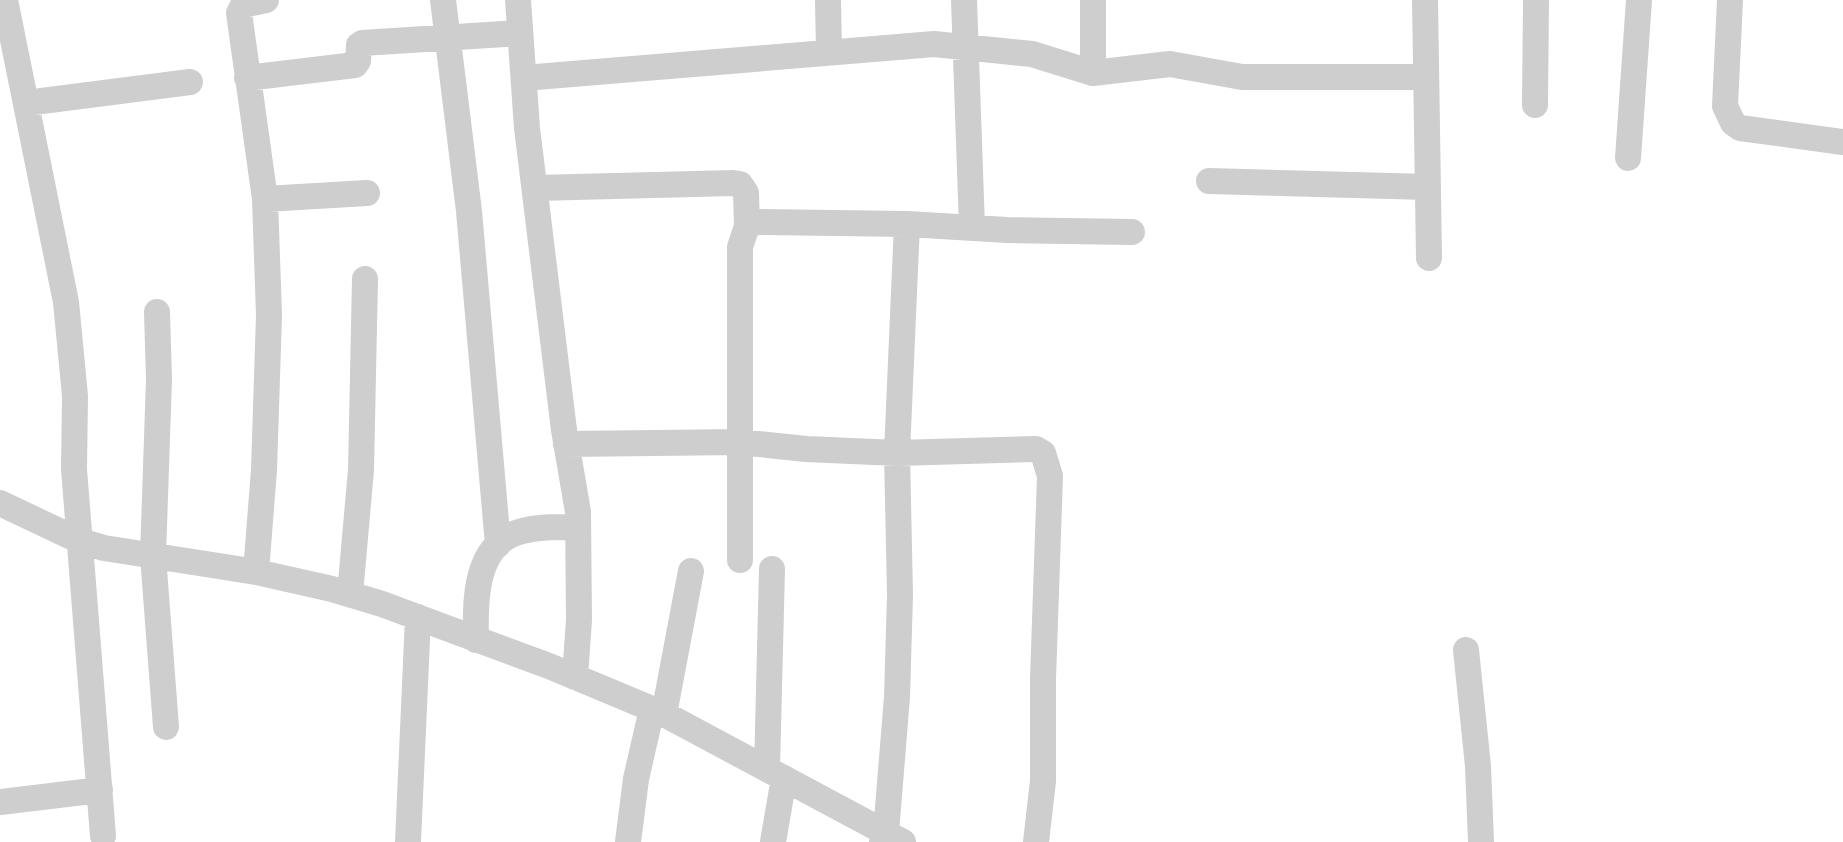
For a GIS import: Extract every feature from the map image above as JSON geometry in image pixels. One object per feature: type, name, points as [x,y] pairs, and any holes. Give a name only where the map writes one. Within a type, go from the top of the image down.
[{"type":"street","points":[[256,572],[268,364],[265,199],[240,9],[249,3],[266,0]]},
{"type":"street","points":[[443,0],[469,211],[498,545]]},
{"type":"street","points":[[518,0],[536,188],[566,444],[578,512],[579,620],[575,677]]},
{"type":"street","points":[[828,0],[829,51]]},
{"type":"street","points":[[964,0],[972,227]]},
{"type":"street","points":[[1093,0],[1093,73]]},
{"type":"street","points":[[1425,0],[1429,258]]},
{"type":"street","points":[[1535,105],[1536,0]]},
{"type":"street","points":[[1628,158],[1639,0]]},
{"type":"street","points":[[1730,0],[1725,106],[1733,123],[1740,128],[1843,142]]},
{"type":"street","points":[[5,10],[66,302],[75,396],[74,469],[103,836]]},
{"type":"street","points":[[247,78],[355,65],[362,43],[520,33]]},
{"type":"street","points":[[524,78],[934,44],[1032,54],[1093,73],[1170,64],[1242,77],[1426,77]]},
{"type":"street","points":[[26,103],[190,82]]},
{"type":"street","points":[[1209,181],[1428,187]]},
{"type":"street","points":[[536,188],[733,183],[740,184],[746,193],[747,226],[740,247],[740,560]]},
{"type":"street","points":[[265,199],[367,193]]},
{"type":"street","points":[[747,226],[756,222],[907,224],[1132,232]]},
{"type":"street","points":[[0,503],[80,541],[256,572],[350,594],[418,617],[658,712],[891,839],[900,595],[897,453],[907,224]]},
{"type":"street","points":[[350,594],[361,470],[365,279]]},
{"type":"street","points":[[157,312],[159,379],[153,556],[166,727]]},
{"type":"street","points":[[566,444],[740,442],[897,453],[1036,449],[1043,453],[1050,476],[1043,781],[1036,842]]},
{"type":"street","points":[[476,640],[476,589],[482,571],[498,545],[515,533],[578,527]]},
{"type":"street","points":[[772,569],[776,774],[773,842]]},
{"type":"street","points":[[628,842],[636,779],[658,712],[691,571]]},
{"type":"street","points":[[408,842],[418,617]]},
{"type":"street","points":[[1466,650],[1478,766],[1481,842]]},
{"type":"street","points":[[0,802],[100,790]]}]
